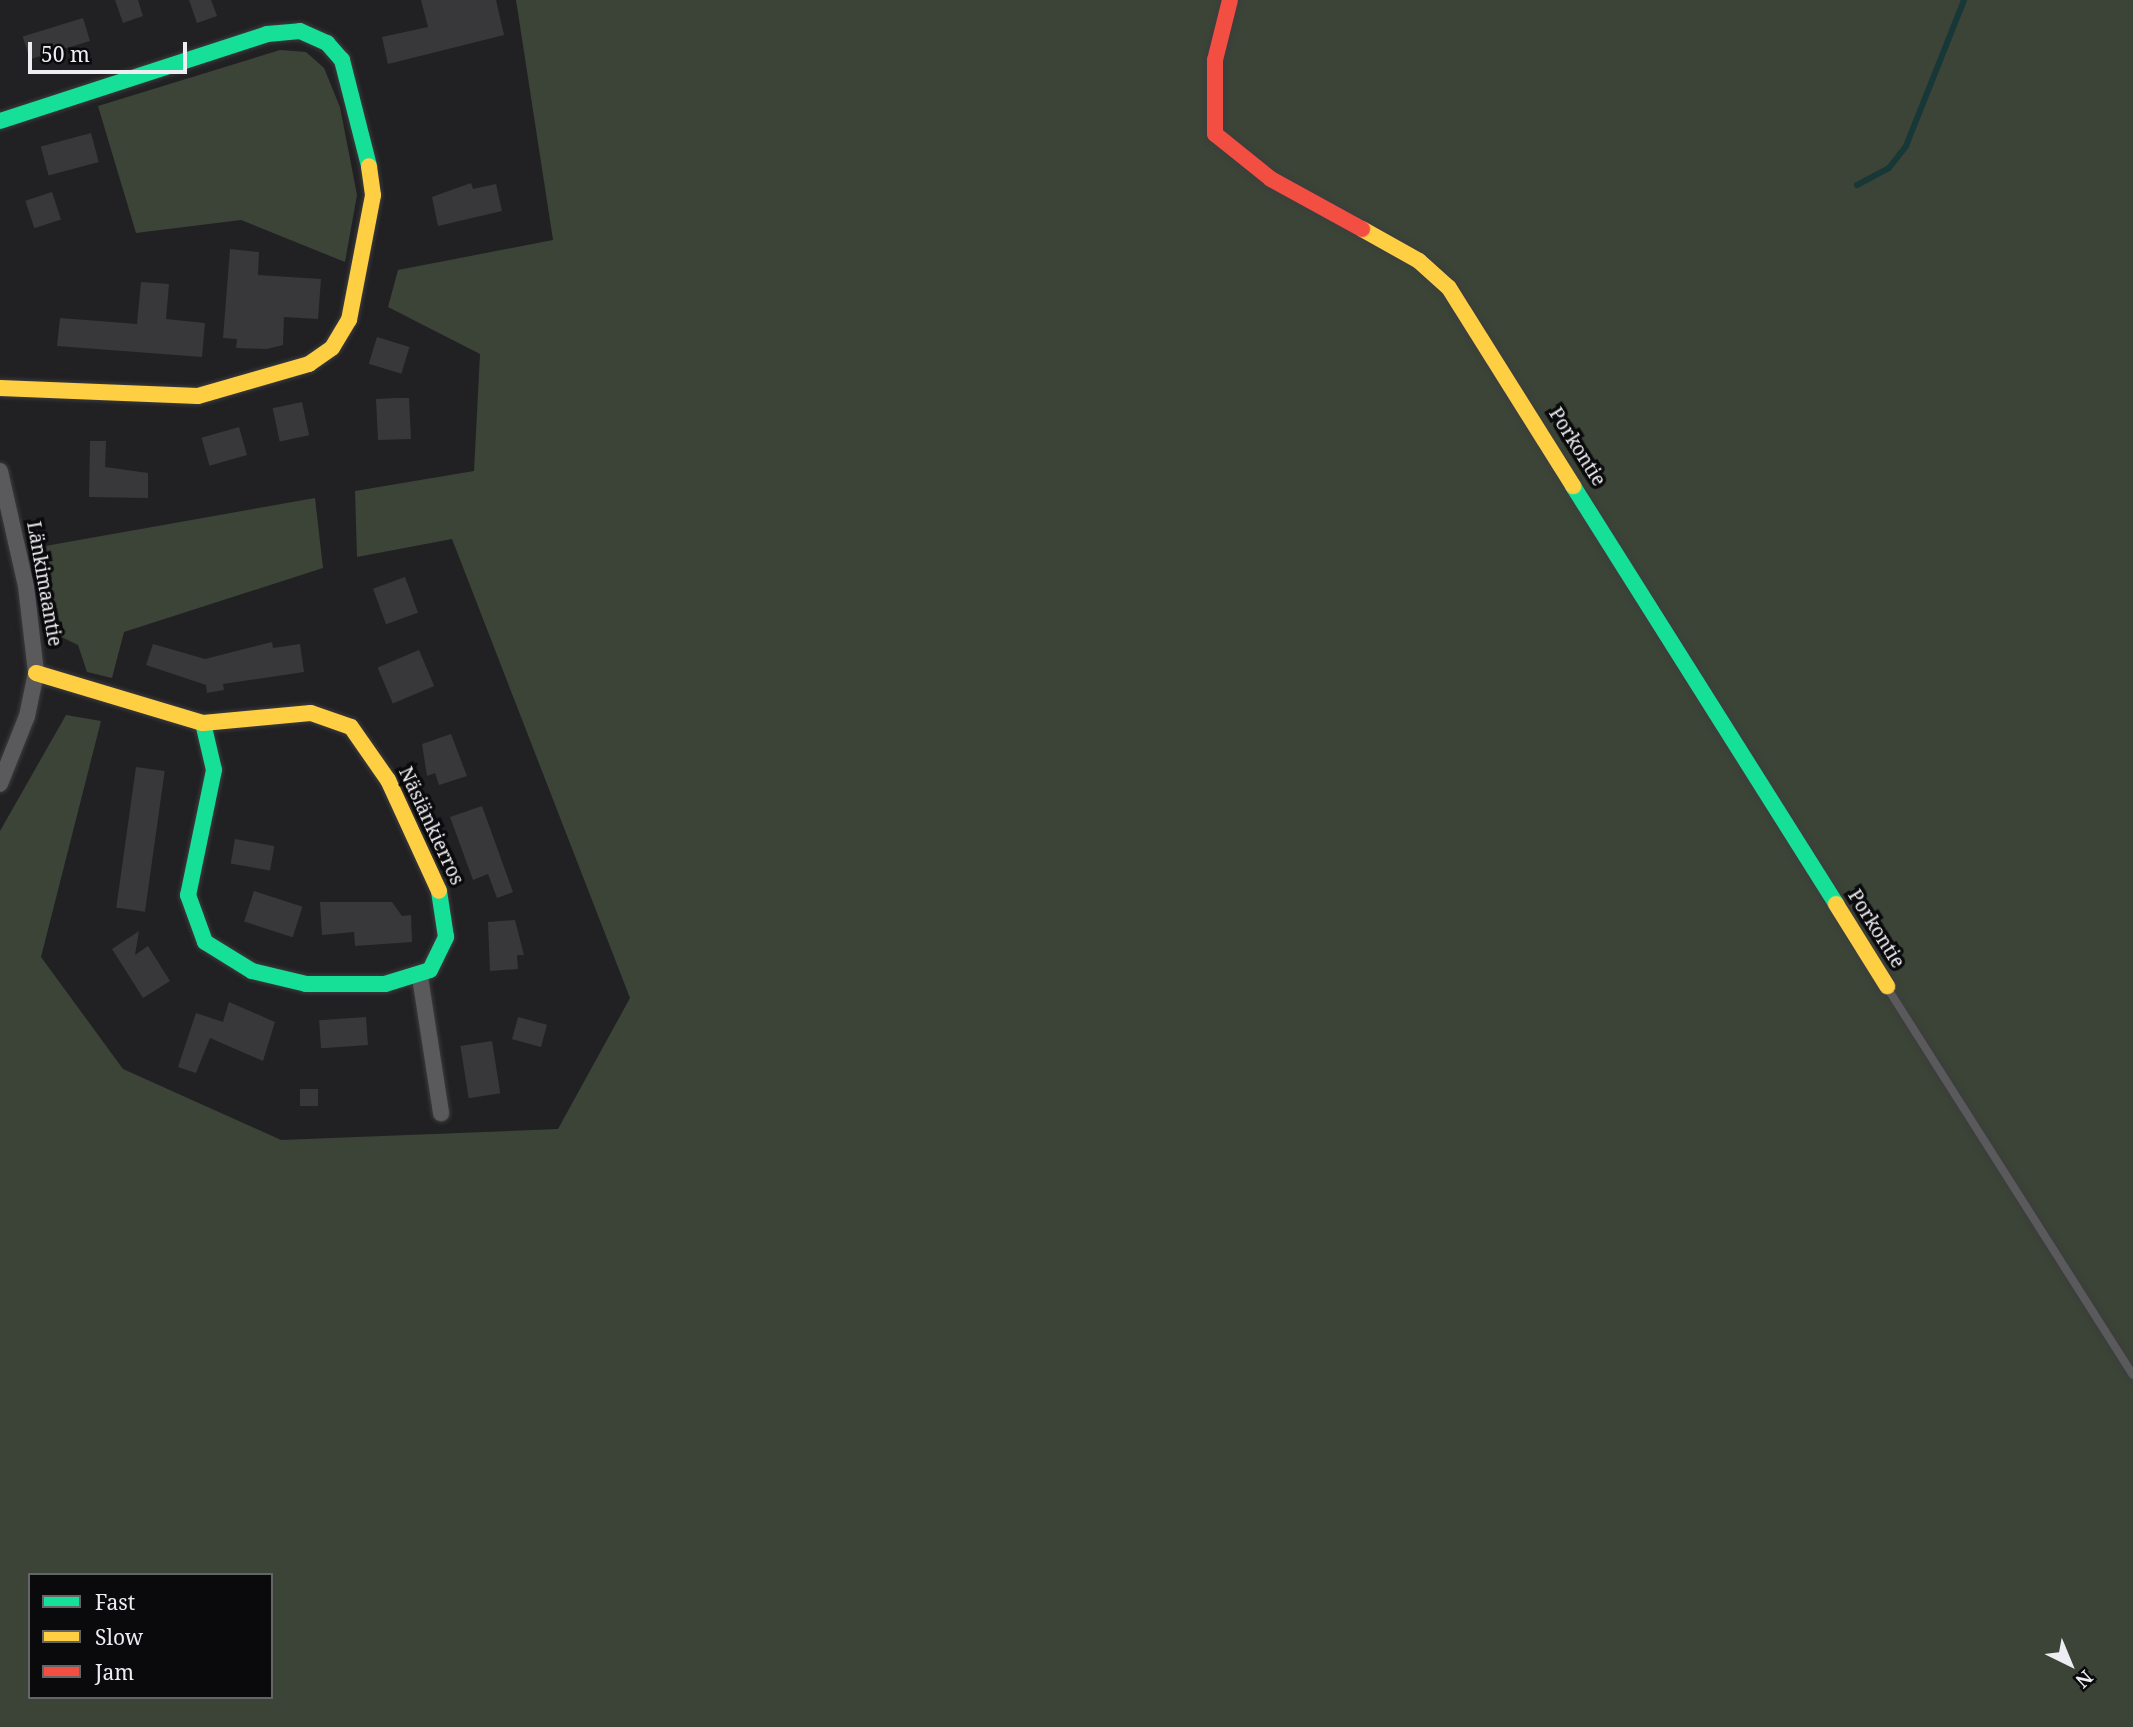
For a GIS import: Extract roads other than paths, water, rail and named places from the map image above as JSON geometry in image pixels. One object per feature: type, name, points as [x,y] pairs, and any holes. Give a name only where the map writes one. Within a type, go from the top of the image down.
[{"type":"street","name":"Porkontie","points":[[1230,0],[1215,60],[1215,134],[1271,179],[1419,261],[1449,288],[1887,986]]},
{"type":"street","points":[[0,121],[267,34],[300,31],[327,43],[344,65],[364,128],[373,195],[349,320],[332,348],[309,364],[198,396],[0,388]]},
{"type":"street","name":"Länkimaantie","points":[[0,471],[26,586],[36,673],[27,716],[0,784]]},
{"type":"street","name":"Näsiänkierros","points":[[36,673],[203,723],[323,714],[362,737],[445,904],[443,950],[421,977]]},
{"type":"street","points":[[203,723],[214,769],[188,895],[205,942],[232,962],[278,980],[385,984],[421,977],[441,1113]]},
{"type":"lane","points":[[1887,986],[2133,1375]]},
{"type":"waterway","points":[[1857,185],[1889,168],[1906,146],[1964,0]]}]
